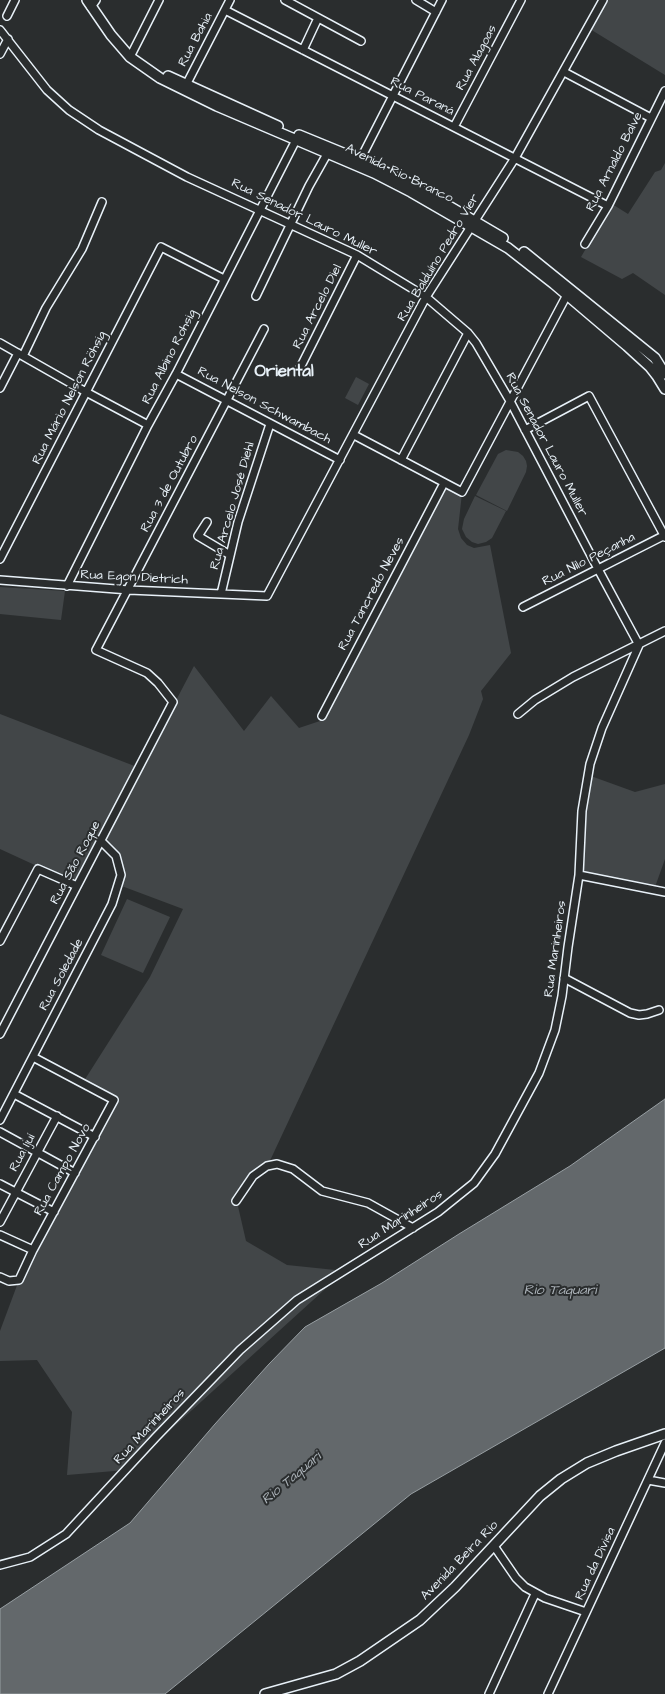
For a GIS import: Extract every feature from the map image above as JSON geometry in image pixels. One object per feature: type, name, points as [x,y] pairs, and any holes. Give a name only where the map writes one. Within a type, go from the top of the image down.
[{"type":"main road","name":"Avenida Rio Branco","points":[[93,2],[131,54],[184,88],[327,154],[374,173],[473,223]]},
{"type":"main road","name":"Avenida Rio Branco","points":[[184,88],[360,160],[413,185],[473,223],[526,253],[650,367],[665,389]]},
{"type":"main road","name":"Avenida Rio Branco","points":[[568,292],[655,358],[665,374]]},
{"type":"main road","points":[[650,367],[655,358],[665,356]]},
{"type":"main road","name":"Avenida Beira Rio","points":[[265,1694],[336,1674],[360,1661],[420,1620],[494,1546],[540,1496],[562,1479],[587,1464],[609,1454],[643,1440],[665,1434]]},
{"type":"street","points":[[7,16],[15,0]]},
{"type":"street","points":[[131,54],[159,0]]},
{"type":"street","name":"Rua Bahia","points":[[184,88],[230,0]]},
{"type":"street","points":[[285,0],[361,41]]},
{"type":"street","points":[[416,0],[436,12]]},
{"type":"street","points":[[360,160],[442,0]]},
{"type":"street","name":"Rua Alagoas","points":[[454,127],[521,0]]},
{"type":"street","name":"Rua Balduíno Pedro Vier","points":[[267,596],[354,435],[426,297],[515,158],[603,0]]},
{"type":"street","name":"Rua Paraná","points":[[225,10],[608,206]]},
{"type":"street","points":[[302,50],[318,18]]},
{"type":"street","name":"Rua Senador Lauro Muller","points":[[0,30],[47,90],[69,110],[99,130],[154,160],[357,255],[426,297],[468,333],[476,343],[510,401],[639,645]]},
{"type":"street","points":[[0,54],[8,39]]},
{"type":"street","points":[[564,72],[651,118]]},
{"type":"street","name":"Rua Arnaldo Balve","points":[[585,244],[608,206],[665,91]]},
{"type":"street","name":"Rua Albino Rohsig","points":[[68,586],[148,425],[176,374],[296,140]]},
{"type":"street","points":[[256,296],[309,186],[327,154]]},
{"type":"street","points":[[0,388],[21,355],[46,308],[82,249],[102,202]]},
{"type":"street","name":"Rua Mário Nelson Röhsig","points":[[0,559],[161,247],[224,279]]},
{"type":"street","name":"Rua Arcelo Diel","points":[[299,370],[357,255]]},
{"type":"street","points":[[354,435],[462,492],[568,292]]},
{"type":"street","name":"Rua 3 de Outubro","points":[[172,702],[158,682],[147,673],[96,650],[228,401],[264,329]]},
{"type":"street","points":[[401,460],[468,333]]},
{"type":"street","points":[[0,343],[148,425]]},
{"type":"street","name":"Rua Nelson Schwambach","points":[[176,374],[340,460]]},
{"type":"street","points":[[525,430],[589,396],[665,536]]},
{"type":"street","name":"Rua Arcelo José Diehl","points":[[221,594],[238,522],[270,424]]},
{"type":"street","name":"Rua Tancredo Neves","points":[[322,716],[444,483]]},
{"type":"street","points":[[207,522],[198,536],[230,555]]},
{"type":"street","name":"Rua Nilo Peçanha","points":[[523,607],[665,536]]},
{"type":"street","name":"Rua Egon Dietrich","points":[[0,580],[129,590],[267,596]]},
{"type":"street","points":[[518,714],[535,700],[573,677],[665,631]]},
{"type":"street","name":"Rua Marinheiros","points":[[0,1565],[30,1557],[66,1534],[156,1437],[240,1350],[297,1300],[438,1212],[474,1183],[495,1154],[539,1073],[550,1046],[560,1003],[579,875],[582,811],[590,764],[602,728],[639,645]]},
{"type":"street","name":"Rua São Roque","points":[[0,1034],[172,702]]},
{"type":"street","name":"Rua Soledade","points":[[0,1120],[112,904],[121,875],[116,856],[101,841]]},
{"type":"street","points":[[0,941],[38,869],[77,886]]},
{"type":"street","points":[[579,875],[665,892]]},
{"type":"street","points":[[564,978],[630,1012],[639,1015],[659,1010]]},
{"type":"street","name":"Rua Campo Novo","points":[[0,1277],[9,1281],[19,1280],[33,1250],[114,1100],[33,1057]]},
{"type":"street","points":[[14,1094],[95,1137]]},
{"type":"street","name":"Rua Ijuí","points":[[0,1222],[57,1116]]},
{"type":"street","points":[[0,1132],[75,1173]]},
{"type":"street","points":[[236,1201],[253,1176],[267,1166],[277,1164],[293,1169],[322,1191],[368,1204],[413,1228]]},
{"type":"street","points":[[0,1184],[54,1212]]},
{"type":"street","points":[[0,1235],[33,1250]]},
{"type":"street","name":"Rua da Divisa","points":[[548,1694],[665,1443]]},
{"type":"street","points":[[648,1480],[665,1483]]},
{"type":"street","points":[[494,1546],[516,1578],[525,1587],[535,1594],[586,1612]]},
{"type":"street","points":[[489,1694],[535,1594]]},
{"type":"shaded area","points":[[606,0],[665,0],[665,75],[590,29]]},
{"type":"shaded area","points":[[665,163],[665,295],[633,273],[622,279],[581,257],[612,204],[628,214],[655,172],[661,170]]},
{"type":"shaded area","points":[[356,377],[369,384],[358,405],[345,398]]},
{"type":"shaded area","points":[[506,450],[518,452],[523,456],[527,466],[526,472],[507,511],[476,495],[498,454]]},
{"type":"shaded area","points":[[446,485],[462,493],[458,529],[461,538],[467,545],[474,548],[490,545],[511,653],[481,691],[483,699],[469,735],[267,1167],[253,1177],[237,1202],[246,1241],[287,1265],[345,1271],[126,1470],[67,1475],[72,1412],[37,1360],[0,1361],[0,1331],[19,1280],[114,1101],[82,1084],[150,977],[183,909],[119,885],[116,857],[102,842],[194,666],[244,731],[271,696],[299,728],[323,720]]},
{"type":"shaded area","points":[[475,496],[506,511],[492,538],[486,542],[478,544],[472,542],[466,537],[462,529],[464,519]]},
{"type":"shaded area","points":[[0,587],[65,591],[61,620],[0,614]]},
{"type":"shaded area","points":[[0,714],[137,767],[76,884],[0,849]]},
{"type":"shaded area","points":[[588,775],[635,792],[665,784],[665,859],[655,887],[579,875]]},
{"type":"shaded area","points":[[127,899],[170,917],[143,973],[101,955]]},
{"type":"water","name":"Rio Taquari","points":[[665,1099],[665,1348],[411,1494],[165,1694],[0,1694],[0,1609],[130,1523],[215,1424],[269,1364],[305,1327],[382,1283],[570,1166]]},
{"type":"district","name":"Oriental","points":[[284,372]]}]
